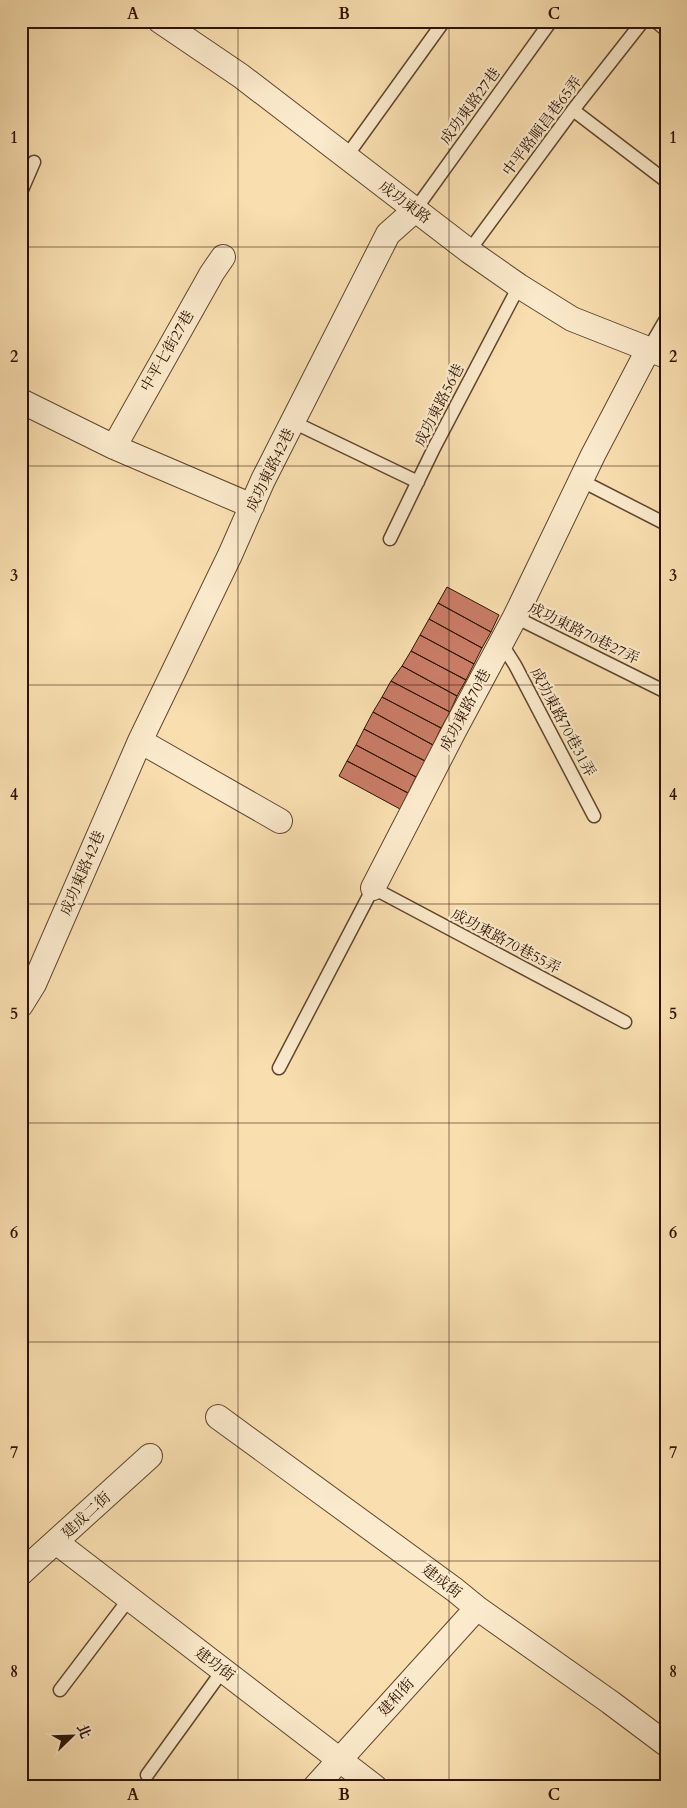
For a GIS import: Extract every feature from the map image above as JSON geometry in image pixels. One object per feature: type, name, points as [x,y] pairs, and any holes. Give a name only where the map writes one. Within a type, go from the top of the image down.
[{"type":"street","name":"成功東路","points":[[160,21],[241,76],[469,251],[519,286],[572,319],[657,353]]},
{"type":"street","name":"成功東路42巷","points":[[21,1005],[34,984],[140,741],[230,555],[263,480],[388,234],[415,210]]},
{"type":"street","name":"中平七街27巷","points":[[114,446],[212,273],[223,257]]},
{"type":"street","name":"成功東路70巷","points":[[373,888],[515,617],[580,480],[657,353]]},
{"type":"street","points":[[21,401],[114,446],[252,506]]},
{"type":"street","points":[[140,741],[280,822]]},
{"type":"street","name":"建成街","points":[[218,1416],[477,1608],[666,1744]]},
{"type":"street","name":"建成二街","points":[[21,1573],[150,1456]]},
{"type":"street","name":"建功街","points":[[56,1542],[375,1787]]},
{"type":"street","name":"建和街","points":[[315,1787],[477,1608]]},
{"type":"lane","points":[[346,157],[444,21]]},
{"type":"lane","name":"成功東路27巷","points":[[415,210],[551,21]]},
{"type":"lane","name":"中平路順昌巷65弄","points":[[469,251],[573,110],[643,21]]},
{"type":"lane","points":[[573,110],[666,181]]},
{"type":"lane","points":[[21,192],[34,162]]},
{"type":"lane","name":"成功東路56巷","points":[[390,539],[434,448],[519,286]]},
{"type":"lane","points":[[657,353],[666,319]]},
{"type":"lane","points":[[293,422],[418,482]]},
{"type":"lane","points":[[580,480],[666,524]]},
{"type":"lane","name":"成功東路70巷27弄","points":[[515,617],[666,692]]},
{"type":"lane","name":"成功東路70巷31弄","points":[[501,643],[515,665],[594,816]]},
{"type":"lane","name":"成功東路70巷55弄","points":[[373,888],[624,1022]]},
{"type":"lane","name":"成功東路70巷","points":[[279,1068],[373,888]]},
{"type":"lane","points":[[60,1690],[129,1598]]},
{"type":"lane","points":[[147,1775],[223,1670]]},
{"type":"building","points":[[447,587],[499,615],[491,632],[438,603]]},
{"type":"building","points":[[438,603],[491,632],[482,648],[429,619]]},
{"type":"building","points":[[429,619],[482,648],[474,664],[420,635]]},
{"type":"building","points":[[420,635],[474,664],[466,680],[411,651]]},
{"type":"building","points":[[411,651],[466,680],[457,696],[402,666]]},
{"type":"building","points":[[402,666],[457,696],[450,712],[391,681]]},
{"type":"building","points":[[391,681],[450,712],[441,728],[382,697]]},
{"type":"building","points":[[382,697],[441,728],[433,745],[373,712]]},
{"type":"building","points":[[373,712],[433,745],[425,761],[364,729]]},
{"type":"building","points":[[364,729],[425,761],[416,777],[356,745]]},
{"type":"building","points":[[356,745],[416,777],[408,793],[347,761]]},
{"type":"building","points":[[347,761],[408,793],[400,809],[339,776]]}]
